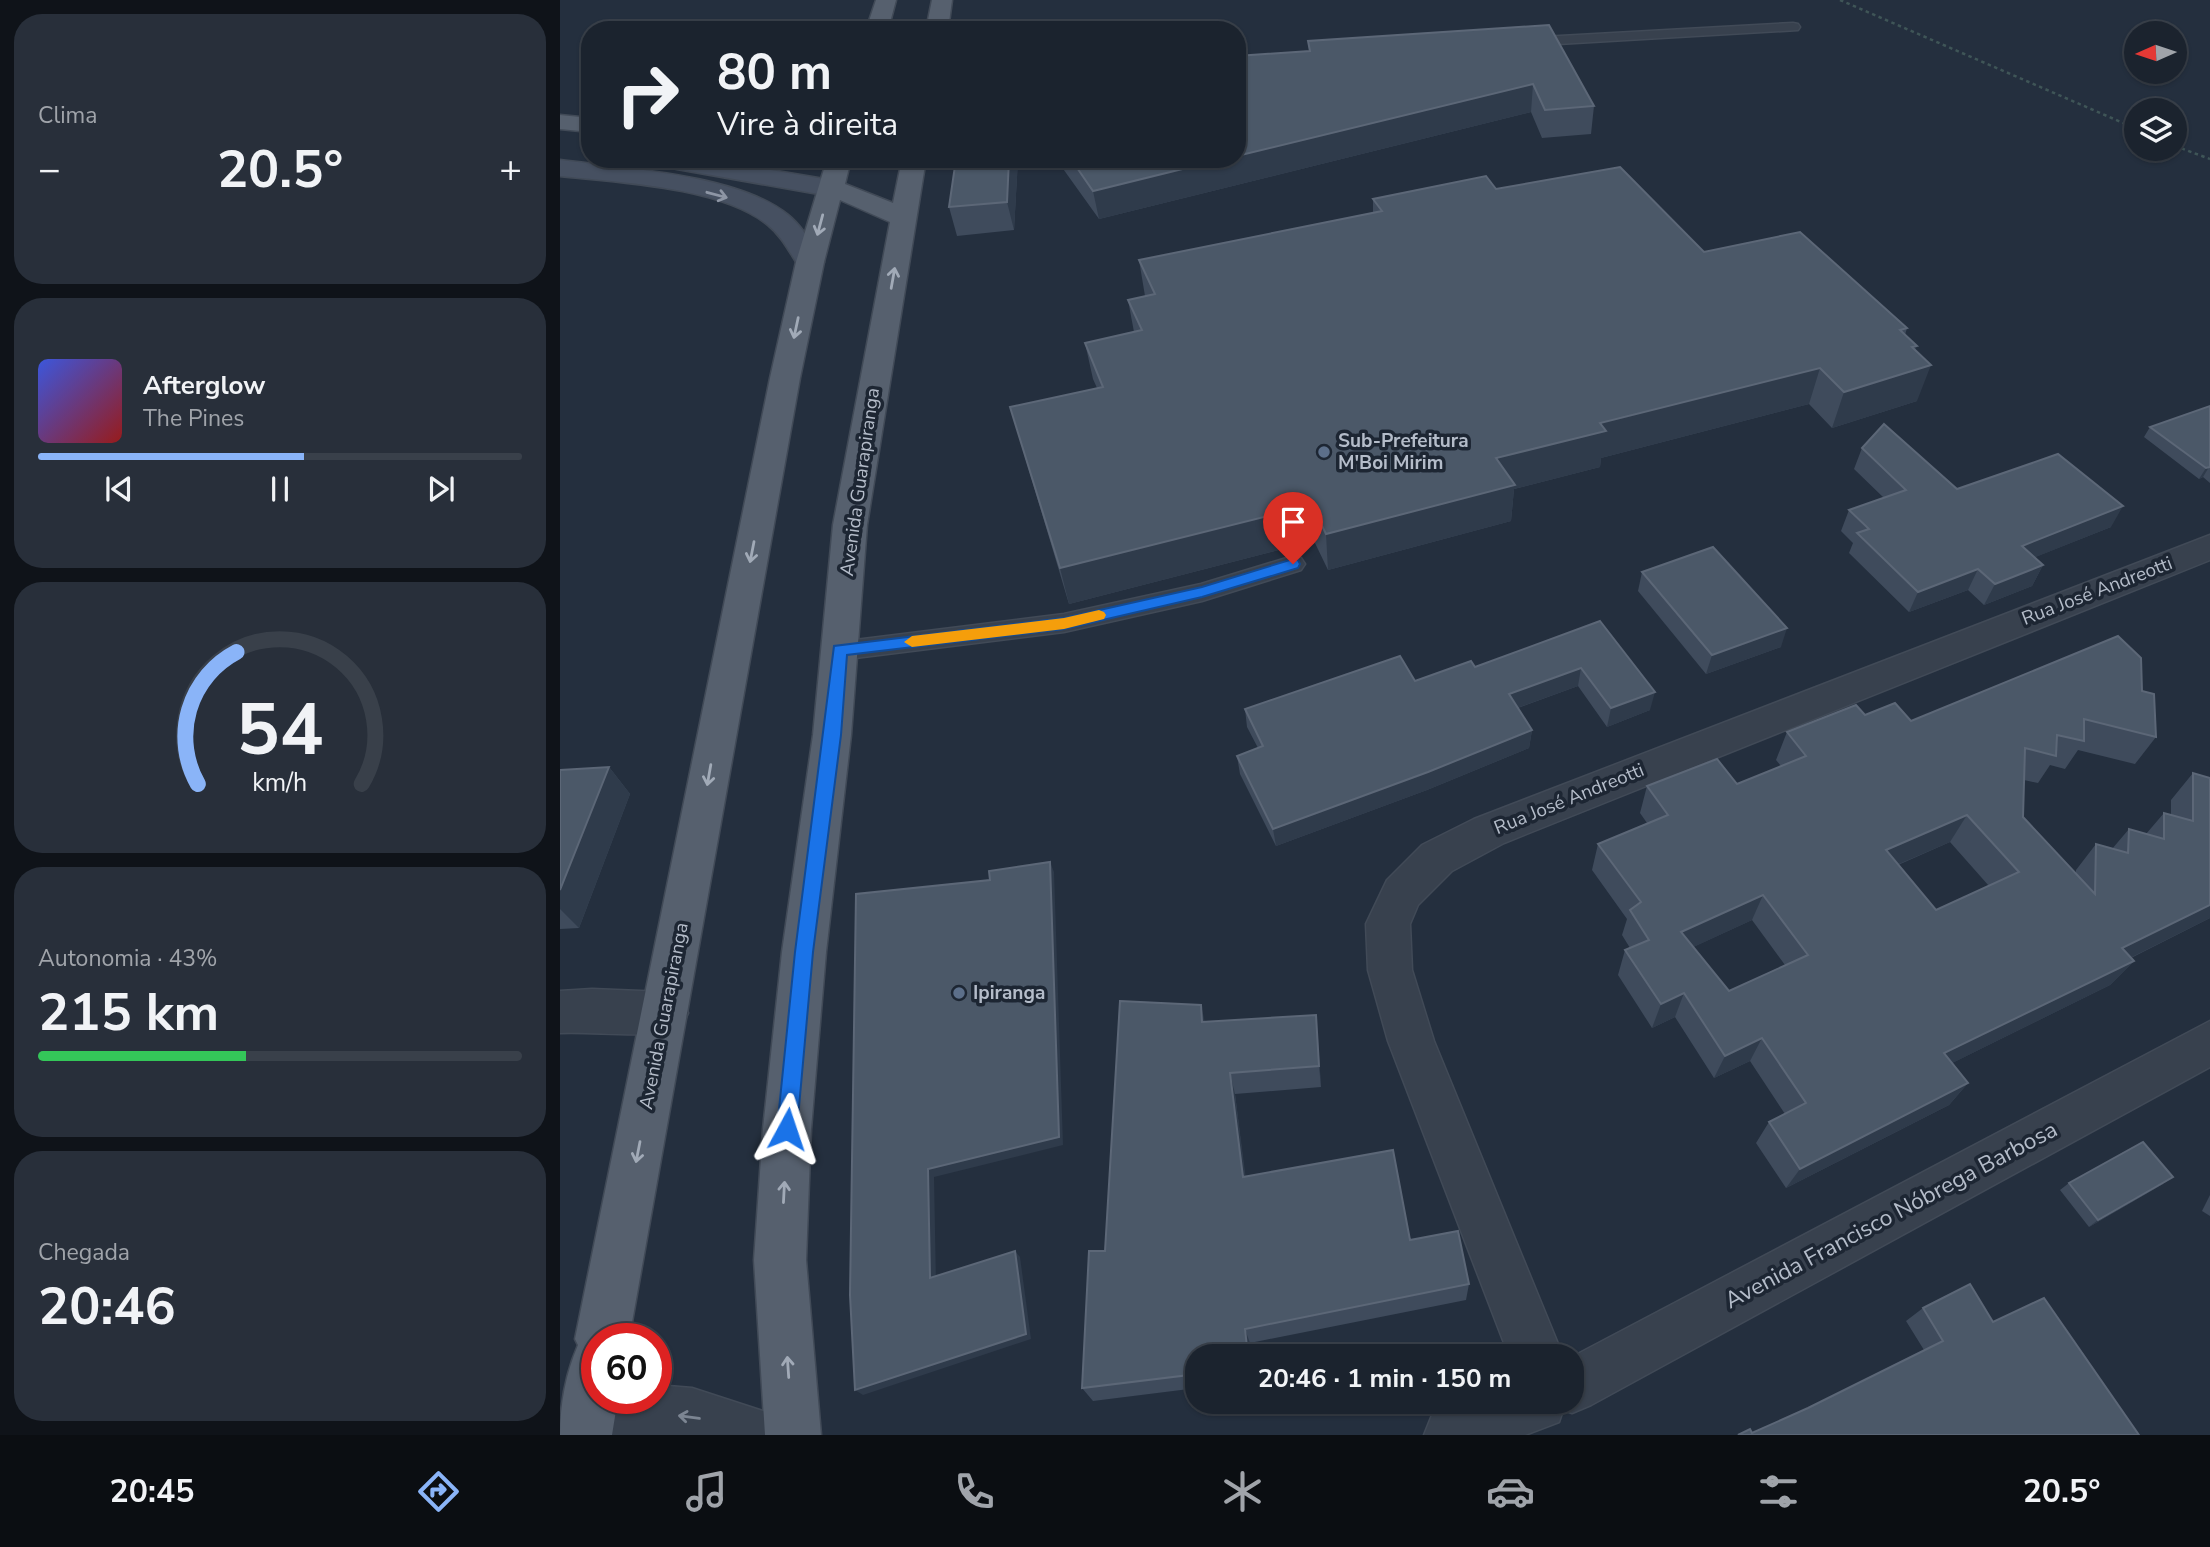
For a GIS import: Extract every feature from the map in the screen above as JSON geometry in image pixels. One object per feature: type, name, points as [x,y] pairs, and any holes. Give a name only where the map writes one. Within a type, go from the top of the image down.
[{"type":"main road","points":[[880,21],[886,0]]},
{"type":"main road","points":[[938,21],[942,0]]},
{"type":"main road","points":[[560,122],[581,124]]},
{"type":"main road","points":[[560,149],[581,151]]},
{"type":"main road","points":[[560,168],[650,180],[741,201],[775,217],[810,262]]},
{"type":"main road","points":[[709,168],[830,188],[865,199],[903,218]]},
{"type":"main road","name":"Avenida Guarapiranga","points":[[605,1323],[712,758],[810,262],[836,168]]},
{"type":"main road","name":"Avenida Guarapiranga","points":[[793,1435],[780,1260],[785,1168],[804,952],[832,735],[851,516],[912,168]]},
{"type":"street","name":"Rua José Andreotti","points":[[1531,1344],[1411,1041],[1390,970],[1388,924],[1402,892],[1437,858],[1489,831],[2210,547]]},
{"type":"street","points":[[560,1012],[592,1010],[665,1013]]},
{"type":"street","name":"Avenida Francisco Nóbrega Barbosa","points":[[1584,1380],[2210,1043]]},
{"type":"street","points":[[585,1426],[668,1414],[692,1416],[755,1435]]},
{"type":"street","points":[[1452,1435],[1507,1414]]},
{"type":"lane","points":[[1501,44],[1793,27]]},
{"type":"lane","points":[[839,650],[1064,624],[1202,592],[1293,564]]},
{"type":"path","points":[[1840,0],[2124,123]]},
{"type":"path","points":[[2187,150],[2210,159]]},
{"type":"building","points":[[1549,25],[1594,106],[1545,110],[1533,84],[1246,154],[1246,55],[1310,51],[1308,41]]},
{"type":"building","points":[[1620,167],[1704,252],[1800,232],[1907,328],[1900,330],[1917,346],[1912,347],[1931,365],[1844,392],[1820,368],[1600,423],[1606,431],[1496,458],[1515,485],[1326,534],[1312,505],[1060,568],[1010,407],[1103,387],[1085,343],[1142,330],[1128,300],[1155,294],[1139,260],[1382,211],[1373,199],[1486,176],[1496,189]]},
{"type":"building","points":[[955,168],[1009,168],[1007,202],[949,207]]},
{"type":"building","points":[[1077,168],[1186,168],[1093,191]]},
{"type":"building","points":[[2210,406],[2210,467],[2206,468],[2150,427]]},
{"type":"building","points":[[1884,424],[1957,489],[2058,454],[2123,506],[2022,546],[2043,565],[1995,584],[1978,569],[1918,592],[1857,533],[1869,529],[1849,510],[1906,490],[1862,448]]},
{"type":"building","points":[[1713,547],[1787,628],[1712,655],[1642,572]]},
{"type":"building","points":[[1600,621],[1655,692],[1611,708],[1581,668],[1509,694],[1532,730],[1273,829],[1237,756],[1263,746],[1245,709],[1400,656],[1415,681],[1471,661],[1475,667]]},
{"type":"building","points":[[2118,636],[2141,658],[2142,691],[2154,694],[2156,737],[2084,719],[2084,741],[2057,735],[2056,756],[2025,748],[2023,817],[2095,894],[2096,844],[2128,853],[2129,829],[2164,839],[2164,813],[2193,821],[2193,773],[2210,778],[2210,905],[2122,948],[2134,961],[1944,1053],[1968,1083],[1800,1169],[1769,1122],[1806,1103],[1762,1038],[1725,1056],[1684,993],[1661,1004],[1625,950],[1649,940],[1630,910],[1641,902],[1598,844],[1668,815],[1647,786],[1717,759],[1737,784],[1806,756],[1787,732],[1856,705],[1865,715],[1895,703],[1911,721]],"holes":[[[1967,815],[2019,872],[1936,910],[1886,850]],[[1763,895],[1808,955],[1729,991],[1681,932]]]},
{"type":"building","points":[[609,767],[560,890],[560,770]]},
{"type":"building","name":"Ipiranga","points":[[1050,862],[1059,1137],[928,1169],[930,1278],[1015,1251],[1026,1334],[855,1390],[850,1295],[856,894],[990,880],[989,871]]},
{"type":"building","points":[[1120,1001],[1201,1005],[1202,1022],[1316,1015],[1319,1066],[1230,1073],[1243,1177],[1393,1150],[1410,1240],[1458,1231],[1469,1284],[1245,1329],[1247,1344],[1185,1344],[1185,1375],[1082,1388],[1089,1251],[1105,1251]]},
{"type":"building","points":[[2143,1142],[2173,1177],[2098,1220],[2069,1183]]},
{"type":"building","points":[[1970,1284],[1993,1322],[2044,1298],[2139,1435],[1738,1435],[1750,1429],[1752,1433],[1808,1408],[1943,1341],[1923,1308]]},
{"type":"slow traffic","points":[[912,642],[1064,624],[1099,615]]},
{"type":"place","name":"Sub-Prefeitura M'Boi Mirim","points":[[1324,452]]},
{"type":"place","name":"Ipiranga","points":[[959,993]]},
{"type":"route","points":[[787,1129],[804,952],[832,735],[839,650],[1064,624],[1202,592],[1293,564]]}]
